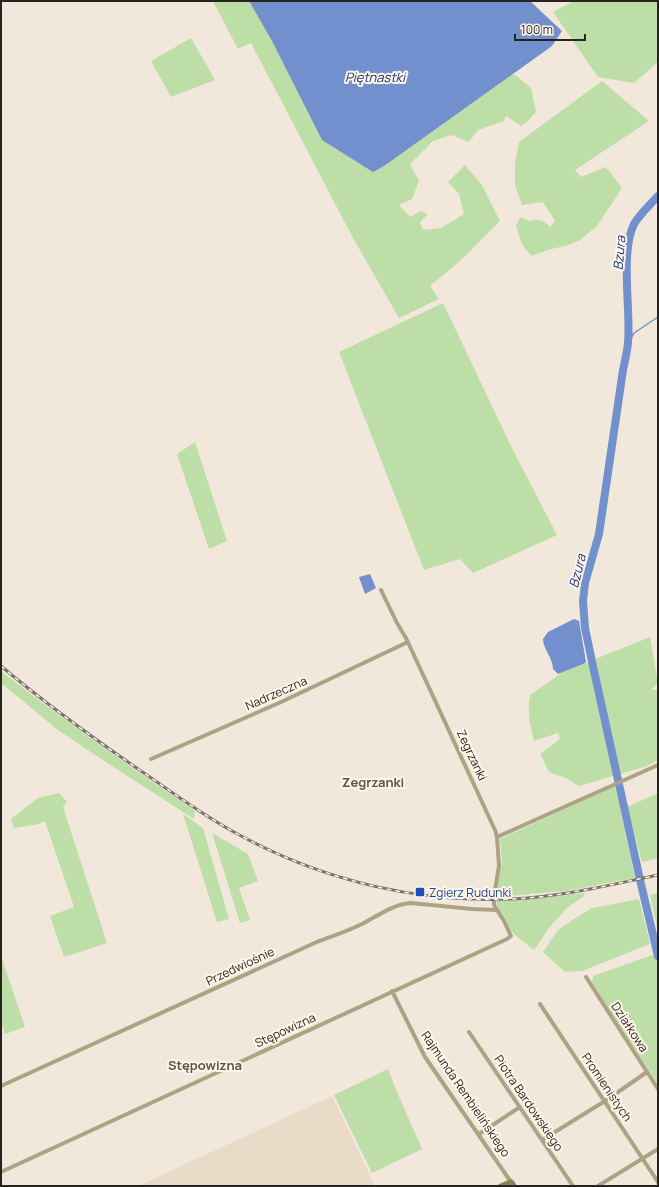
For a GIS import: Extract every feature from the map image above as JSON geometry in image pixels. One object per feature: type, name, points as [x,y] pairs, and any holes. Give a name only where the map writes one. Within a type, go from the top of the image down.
[{"type":"street","name":"Zegrzanki","points":[[381,590],[408,642],[494,826],[497,837],[499,866],[494,905],[503,918],[511,936]]},
{"type":"street","name":"Nadrzeczna","points":[[151,759],[279,703],[408,642]]},
{"type":"street","points":[[497,837],[658,765]]},
{"type":"street","name":"Przedwiośnie","points":[[1,1086],[401,905],[417,904],[497,910]]},
{"type":"street","name":"Stępowizna","points":[[1,1172],[511,936]]},
{"type":"street","name":"Działkowa","points":[[586,977],[658,1089]]},
{"type":"street","name":"Rajmunda Rembielińskiego","points":[[392,992],[425,1057],[479,1134],[512,1185]]},
{"type":"street","name":"Promienistych","points":[[540,1004],[658,1182]]},
{"type":"street","name":"Piotra Bardowskiego","points":[[469,1032],[573,1186]]},
{"type":"street","points":[[542,1140],[605,1101],[647,1072]]},
{"type":"street","points":[[479,1134],[520,1107]]},
{"type":"street","points":[[598,1186],[658,1149]]},
{"type":"street","points":[[501,1186],[512,1185]]},
{"type":"shaded area","points":[[332,1096],[375,1186],[138,1186]]},
{"type":"green space","points":[[213,1],[262,1],[506,71],[517,76],[531,88],[536,112],[521,126],[506,116],[504,121],[478,130],[469,142],[451,135],[433,141],[410,164],[419,181],[412,199],[399,205],[410,217],[421,211],[428,214],[420,222],[423,230],[441,228],[464,214],[459,194],[448,182],[465,165],[482,185],[500,221],[461,260],[430,286],[439,299],[399,318],[353,238],[251,43],[238,49]]},
{"type":"green space","points":[[574,1],[658,1],[658,62],[634,83],[598,77],[553,12]]},
{"type":"green space","points":[[191,38],[215,80],[171,97],[151,61]]},
{"type":"green space","points":[[602,81],[649,121],[575,170],[581,177],[606,167],[622,188],[597,226],[580,240],[566,246],[551,249],[531,256],[522,244],[516,226],[520,217],[529,221],[541,221],[550,227],[555,221],[543,202],[522,205],[515,185],[515,164],[519,142]]},
{"type":"green space","points":[[443,303],[513,450],[557,535],[473,573],[460,559],[424,570],[339,352]]},
{"type":"green space","points":[[195,442],[227,541],[209,549],[177,454]]},
{"type":"green space","points":[[650,637],[658,683],[651,690],[656,690],[658,692],[658,760],[647,766],[579,786],[566,778],[549,772],[540,754],[560,739],[558,733],[534,741],[529,718],[530,695],[563,672]]},
{"type":"green space","points":[[1,671],[97,743],[195,811],[194,819],[58,730],[1,683]]},
{"type":"green space","points":[[615,786],[635,878],[565,891],[498,897],[497,889],[502,862],[500,839]]},
{"type":"green space","points":[[59,793],[67,802],[63,807],[107,943],[64,957],[50,916],[74,907],[45,821],[39,824],[14,828],[11,819],[38,798]]},
{"type":"green space","points":[[658,793],[658,858],[642,862],[627,807]]},
{"type":"green space","points":[[183,814],[203,828],[229,919],[217,922]]},
{"type":"green space","points":[[212,833],[248,854],[258,881],[239,888],[250,920],[240,923]]},
{"type":"green space","points":[[584,893],[584,896],[567,908],[549,928],[534,950],[515,935],[510,929],[498,908],[496,901],[534,899]]},
{"type":"green space","points":[[658,893],[658,932],[650,895]]},
{"type":"green space","points":[[639,899],[650,944],[582,971],[565,972],[543,952],[558,930],[592,908]]},
{"type":"green space","points":[[658,953],[658,1084],[592,983],[593,976]]},
{"type":"green space","points":[[1,956],[25,1027],[5,1034],[1,1021]]},
{"type":"green space","points":[[388,1069],[422,1149],[372,1173],[334,1095]]},
{"type":"water","name":"Piętnastki","points":[[249,1],[530,1],[562,31],[552,46],[384,166],[373,172],[322,140],[271,39]]},
{"type":"water","points":[[370,574],[376,588],[365,594],[359,577]]},
{"type":"water","points":[[574,619],[579,621],[586,662],[558,674],[553,669],[553,665],[543,643],[543,639],[548,632]]},
{"type":"waterway","name":"Bzura","points":[[658,196],[636,220],[630,236],[627,266],[628,346],[623,370],[599,534],[585,583],[583,601],[585,628],[594,671],[658,956]]},
{"type":"waterway","points":[[628,343],[634,333],[658,317]]},
{"type":"railway","points":[[1,666],[87,733],[205,815],[245,838],[276,853],[341,877],[408,893],[476,899],[511,899],[548,896],[585,890],[658,875]]},
{"type":"place","name":"Zgierz Rudunki","points":[[420,892]]},
{"type":"district","name":"Zegrzanki","points":[[373,782]]},
{"type":"district","name":"Stępowizna","points":[[205,1065]]}]
